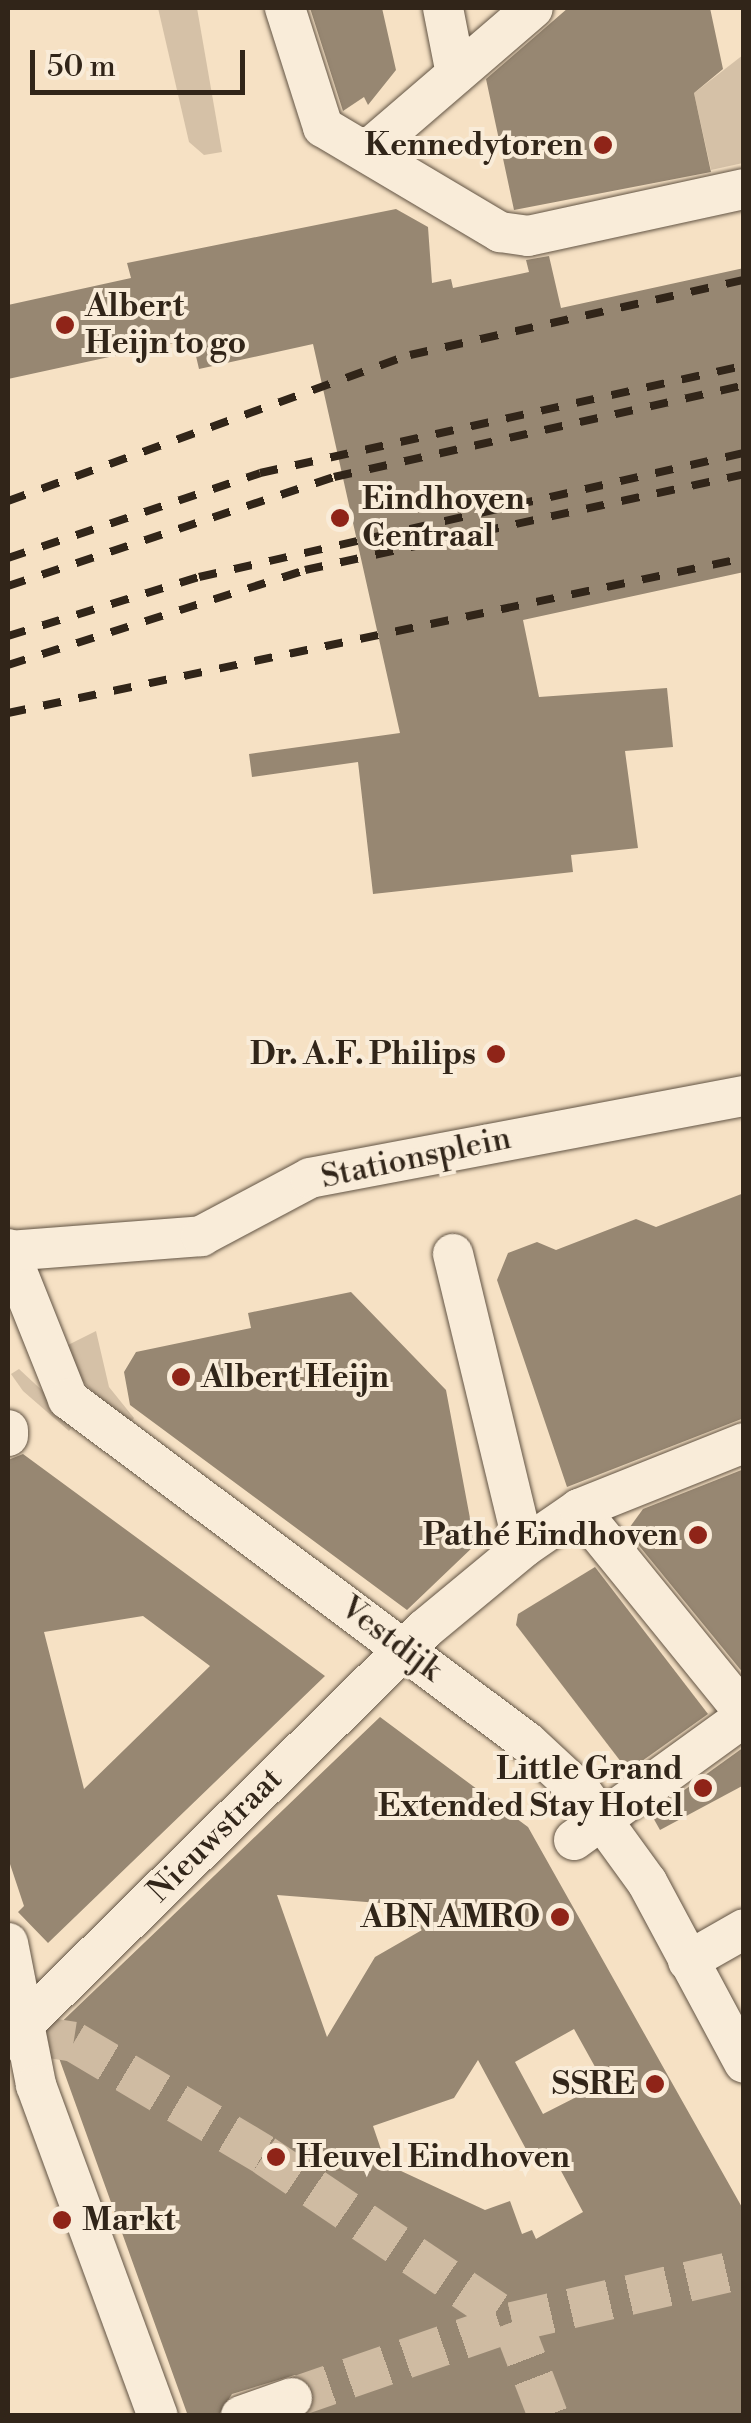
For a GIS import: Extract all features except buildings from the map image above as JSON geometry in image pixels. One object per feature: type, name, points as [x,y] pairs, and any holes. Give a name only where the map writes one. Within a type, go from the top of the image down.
[{"type":"street","points":[[285,8],[323,127],[500,232],[528,236],[744,189]]},
{"type":"street","points":[[442,8],[456,74]]},
{"type":"street","points":[[375,144],[533,8]]},
{"type":"street","name":"Stationsplein","points":[[8,1250],[80,1250],[201,1236],[310,1178],[729,1097]]},
{"type":"street","name":"Vestdijk","points":[[8,1250],[68,1399],[527,1742],[688,1961],[744,2063]]},
{"type":"street","points":[[37,1328],[56,1273],[80,1250]]},
{"type":"street","points":[[453,1254],[524,1547]]},
{"type":"street","name":"Nieuwstraat","points":[[26,2033],[405,1650],[524,1547],[579,1509],[744,1443]]},
{"type":"street","points":[[579,1509],[744,1714],[589,1829]]},
{"type":"street","points":[[688,1961],[744,1929]]},
{"type":"street","points":[[8,1943],[36,2085],[158,2416]]},
{"type":"street","points":[[241,2416],[292,2398]]},
{"type":"shaded area","points":[[158,8],[197,8],[222,152],[204,155],[189,142]]},
{"type":"shaded area","points":[[743,55],[743,163],[711,170],[694,93]]},
{"type":"shaded area","points":[[96,1331],[109,1387],[134,1418],[128,1427],[54,1352]]},
{"type":"shaded area","points":[[19,1369],[76,1422],[69,1431],[23,1391],[11,1374]]},
{"type":"tunnel","points":[[43,2037],[74,2042],[264,2155],[512,2322],[548,2416]]},
{"type":"tunnel","points":[[292,2398],[512,2322],[744,2269]]},
{"type":"railway","points":[[8,501],[410,355],[744,280]]},
{"type":"railway","points":[[8,558],[260,473],[744,366]]},
{"type":"railway","points":[[8,586],[334,477],[744,385]]},
{"type":"railway","points":[[8,636],[199,577],[744,453]]},
{"type":"railway","points":[[8,665],[305,570],[744,474]]},
{"type":"railway","points":[[8,713],[744,558]]},
{"type":"place","name":"Kennedytoren","points":[[603,145]]},
{"type":"place","name":"Albert Heijn to go","points":[[65,325]]},
{"type":"place","name":"Eindhoven Centraal","points":[[340,518]]},
{"type":"place","name":"Dr. A.F. Philips","points":[[496,1054]]},
{"type":"place","name":"Albert Heijn","points":[[181,1377]]},
{"type":"place","name":"Pathé Eindhoven","points":[[698,1535]]},
{"type":"place","name":"Little Grand Extended Stay Hotel","points":[[703,1788]]},
{"type":"place","name":"ABN AMRO","points":[[560,1917]]},
{"type":"place","name":"SSRE","points":[[655,2084]]},
{"type":"place","name":"Heuvel Eindhoven","points":[[276,2157]]},
{"type":"place","name":"Markt","points":[[62,2220]]}]
